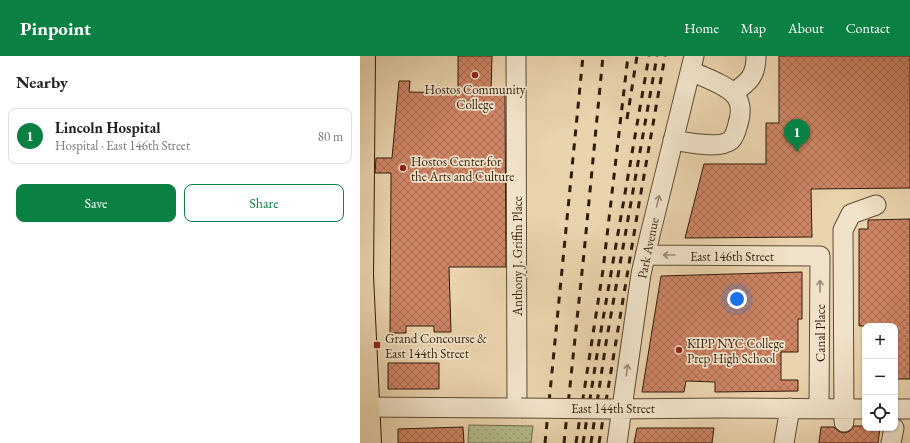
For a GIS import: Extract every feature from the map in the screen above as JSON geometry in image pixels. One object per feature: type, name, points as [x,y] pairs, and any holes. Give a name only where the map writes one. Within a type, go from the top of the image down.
[{"type":"main road","points":[[364,56],[362,269],[364,407],[370,443]]},
{"type":"street","name":"Anthony J. Griffin Place","points":[[516,56],[519,408]]},
{"type":"street","points":[[733,93],[753,75],[756,67],[756,56]]},
{"type":"street","points":[[673,140],[710,145],[722,144],[730,141],[736,133],[740,116],[738,98],[693,64]]},
{"type":"street","name":"Park Avenue","points":[[617,443],[616,408],[641,274],[693,64]]},
{"type":"street","points":[[844,416],[843,230],[851,214],[876,205]]},
{"type":"street","name":"East 146th Street","points":[[645,255],[820,256]]},
{"type":"street","name":"Canal Place","points":[[819,409],[820,256]]},
{"type":"street","name":"East 144th Street","points":[[364,407],[790,408],[819,409],[844,416],[862,410]]},
{"type":"street","points":[[784,443],[790,408]]},
{"type":"street","points":[[892,443],[894,431]]},
{"type":"green space","points":[[469,425],[533,426],[531,443],[468,443]]},
{"type":"building","points":[[458,56],[492,56],[491,93],[505,93],[506,267],[449,267],[451,332],[434,332],[434,326],[406,326],[406,333],[390,333],[391,173],[375,173],[376,158],[392,158],[399,81],[410,81],[409,92],[458,93]]},
{"type":"building","points":[[779,56],[910,56],[910,188],[811,189],[812,237],[685,238],[704,164],[766,164],[766,123],[779,123]]},
{"type":"building","points":[[910,219],[910,379],[898,379],[898,323],[862,323],[862,326],[859,326],[859,229],[868,229],[868,220]]},
{"type":"building","name":"KIPP NYC College Prep High School","points":[[802,272],[802,319],[798,319],[798,352],[781,352],[781,380],[798,380],[798,391],[715,392],[715,382],[686,381],[684,392],[642,392],[661,276]]},
{"type":"building","points":[[388,363],[439,363],[439,389],[388,389]]},
{"type":"building","points":[[854,426],[862,426],[862,431],[880,431],[878,443],[819,443],[821,427],[834,427],[838,431],[844,433],[850,431]]},
{"type":"building","points":[[463,427],[464,443],[398,443],[398,429]]},
{"type":"building","points":[[637,428],[714,428],[712,443],[634,443]]},
{"type":"railway","points":[[545,443],[583,56]]},
{"type":"railway","points":[[564,443],[603,56]]},
{"type":"railway","points":[[576,443],[603,270],[628,56]]},
{"type":"railway","points":[[627,119],[637,56]]},
{"type":"railway","points":[[583,443],[599,342],[649,56]]},
{"type":"railway","points":[[591,443],[606,343],[657,56]]},
{"type":"railway","points":[[599,443],[665,56]]},
{"type":"place","name":"Hostos Community College","points":[[475,75]]},
{"type":"place","name":"Lincoln Hospital","points":[[797,152]]},
{"type":"place","name":"Hostos Center for the Arts and Culture","points":[[403,168]]},
{"type":"place","name":"Grand Concourse & East 144th Street","points":[[377,345]]},
{"type":"place","name":"KIPP NYC College Prep High School","points":[[679,350]]}]
